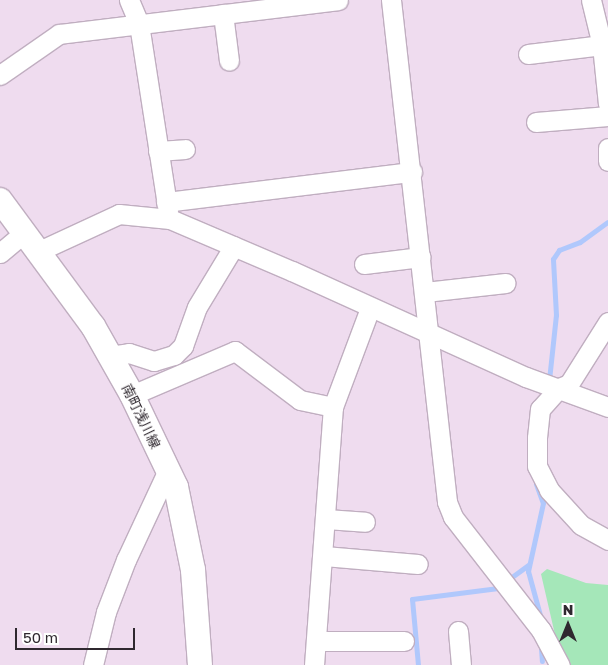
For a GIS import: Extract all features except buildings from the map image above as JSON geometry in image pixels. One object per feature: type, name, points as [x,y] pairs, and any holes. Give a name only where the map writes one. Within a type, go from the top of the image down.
[{"type":"street","points":[[129,0],[139,24],[168,210]]},
{"type":"street","points":[[0,75],[59,34],[139,24],[220,9],[338,0]]},
{"type":"street","points":[[391,0],[430,333],[447,502],[453,517],[540,630],[559,665]]},
{"type":"street","points":[[591,0],[602,45],[608,104]]},
{"type":"street","points":[[220,9],[229,61]]},
{"type":"street","points":[[528,54],[602,45]]},
{"type":"street","points":[[536,122],[608,116]]},
{"type":"street","points":[[608,148],[608,161]]},
{"type":"street","points":[[158,151],[185,149]]},
{"type":"street","points":[[39,251],[119,214],[168,210],[412,172]]},
{"type":"street","name":"南町浅川線","points":[[0,200],[93,326],[132,395],[176,487],[188,535],[200,665]]},
{"type":"street","points":[[168,210],[234,246],[526,378],[559,388],[608,407]]},
{"type":"street","points":[[0,253],[25,232]]},
{"type":"street","points":[[110,356],[129,353],[154,361],[174,354],[184,346],[198,307],[234,246]]},
{"type":"street","points":[[364,264],[421,257]]},
{"type":"street","points":[[425,292],[504,283]]},
{"type":"street","points":[[314,665],[324,556],[332,406],[370,308]]},
{"type":"street","points":[[608,322],[569,384],[559,388],[537,416],[537,466],[562,507],[581,524],[608,540]]},
{"type":"street","points":[[132,395],[236,351],[300,400],[332,406]]},
{"type":"street","points":[[92,665],[106,612],[126,560],[168,470]]},
{"type":"street","points":[[326,520],[365,522]]},
{"type":"street","points":[[324,556],[418,564]]},
{"type":"street","points":[[458,631],[461,665]]},
{"type":"street","points":[[316,641],[404,641]]},
{"type":"green space","points":[[547,569],[586,583],[608,585],[608,665],[562,665],[541,574]]},
{"type":"waterway","points":[[549,380],[556,315],[553,259],[559,250],[580,242],[608,222]]},
{"type":"waterway","points":[[536,484],[543,503],[528,571],[541,619]]},
{"type":"waterway","points":[[509,579],[528,565]]},
{"type":"waterway","points":[[418,665],[412,599],[498,588]]},
{"type":"waterway","points":[[541,648],[542,661]]}]
